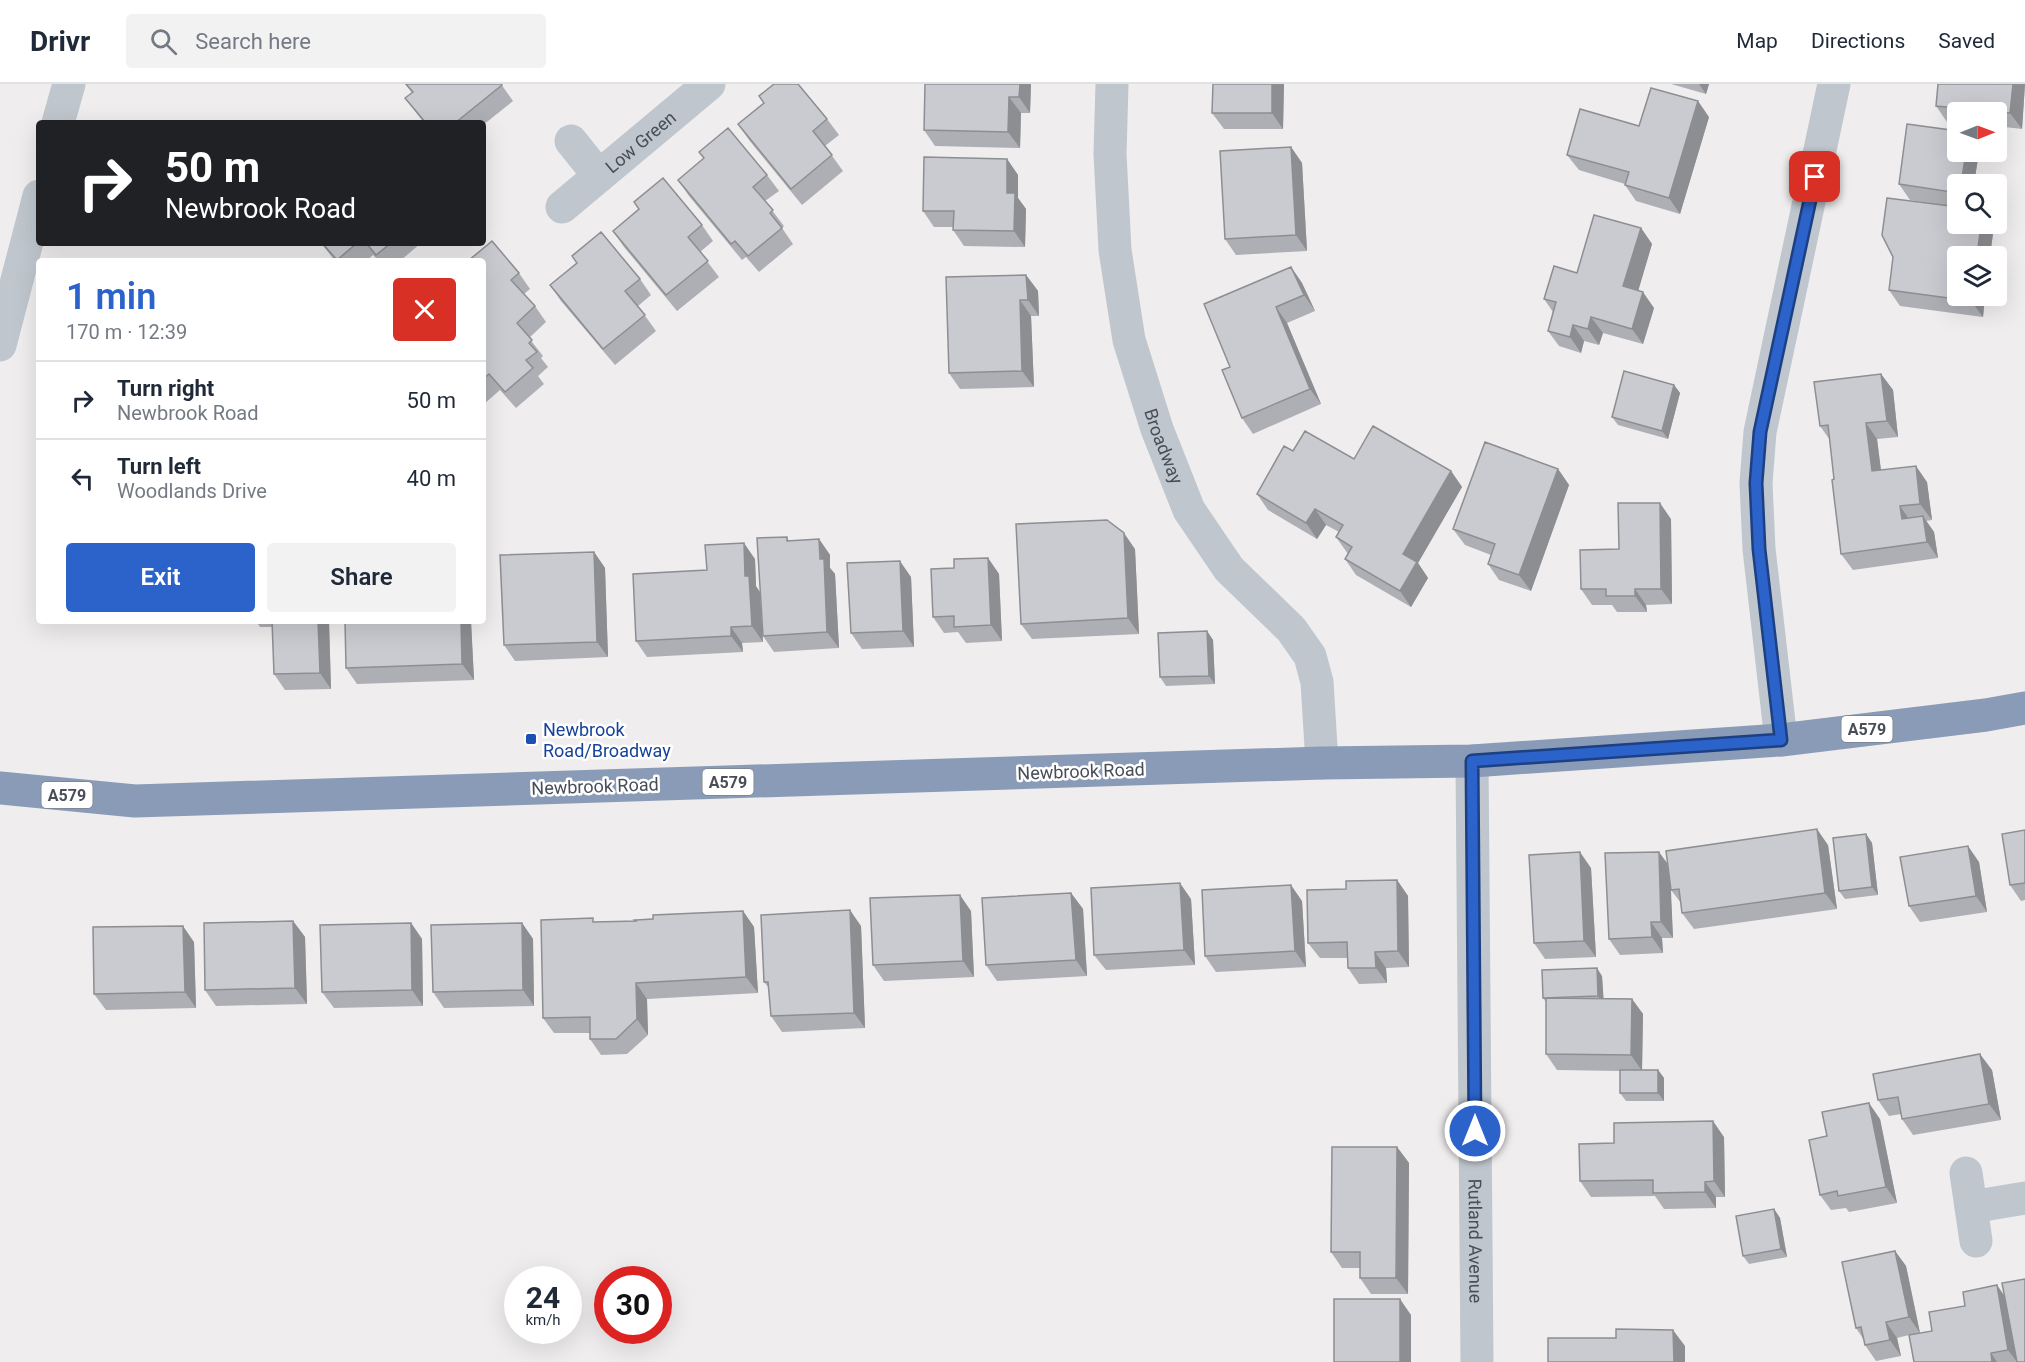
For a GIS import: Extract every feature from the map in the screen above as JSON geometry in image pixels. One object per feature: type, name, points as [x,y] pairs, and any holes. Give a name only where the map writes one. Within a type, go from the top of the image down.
[{"type":"highway","name":"Newbrook Road","points":[[0,788],[135,801],[1322,763],[1472,761],[1781,740],[1986,715],[2025,708]]},
{"type":"street","points":[[59,120],[69,84]]},
{"type":"street","name":"Low Green","points":[[562,207],[709,84]]},
{"type":"street","name":"Broadway","points":[[1112,84],[1110,154],[1115,250],[1129,340],[1157,429],[1189,510],[1229,568],[1291,629],[1310,656],[1317,681],[1322,763]]},
{"type":"street","points":[[1781,740],[1759,549],[1756,483],[1760,432],[1834,84]]},
{"type":"street","name":"Low Green","points":[[571,141],[599,176]]},
{"type":"street","points":[[0,345],[36,207]]},
{"type":"street","name":"Rutland Avenue","points":[[1472,761],[1477,1362]]},
{"type":"street","points":[[1966,1173],[1976,1241]]},
{"type":"street","points":[[1971,1207],[2025,1198]]},
{"type":"building","points":[[406,84],[502,85],[459,120],[423,120],[405,98],[413,92]]},
{"type":"building","points":[[774,84],[798,84],[827,119],[813,131],[832,155],[791,189],[738,124],[764,103],[759,96]]},
{"type":"building","points":[[925,84],[1020,84],[1019,97],[1009,97],[1008,132],[924,130]]},
{"type":"building","points":[[1213,84],[1272,84],[1272,113],[1212,113]]},
{"type":"building","points":[[1938,84],[2013,84],[2010,113],[2007,113],[2007,102],[1947,102],[1947,107],[1936,106]]},
{"type":"building","points":[[1651,88],[1698,101],[1669,198],[1625,185],[1629,172],[1567,155],[1580,109],[1639,126]]},
{"type":"building","points":[[1907,124],[1947,129],[1947,162],[1964,162],[1963,174],[1947,174],[1947,191],[1899,184]]},
{"type":"building","points":[[728,128],[767,175],[753,187],[773,210],[770,213],[782,228],[748,256],[735,241],[731,244],[678,180],[704,158],[699,152]]},
{"type":"building","points":[[1291,147],[1296,235],[1225,239],[1220,151]]},
{"type":"building","points":[[924,157],[1007,159],[1007,193],[1015,193],[1014,231],[953,230],[954,211],[923,211]]},
{"type":"building","points":[[663,178],[702,225],[688,237],[708,261],[666,295],[613,231],[639,209],[634,202]]},
{"type":"building","points":[[1887,198],[1947,206],[1947,234],[1980,234],[1978,246],[1947,246],[1947,298],[1889,290],[1893,257],[1882,235]]},
{"type":"building","points":[[1594,215],[1641,228],[1623,286],[1643,292],[1632,329],[1591,317],[1588,329],[1573,325],[1570,337],[1548,331],[1556,302],[1544,299],[1554,266],[1577,273]]},
{"type":"building","points":[[601,232],[640,279],[625,291],[645,315],[603,349],[550,285],[577,263],[572,256]]},
{"type":"building","points":[[492,241],[519,273],[511,280],[535,306],[517,323],[532,340],[529,343],[537,352],[526,360],[533,368],[505,392],[489,374],[486,376],[486,258],[472,258]]},
{"type":"building","points":[[325,246],[353,246],[339,258],[335,258]]},
{"type":"building","points":[[368,246],[387,246],[376,255]]},
{"type":"building","points":[[1291,267],[1304,295],[1276,307],[1310,389],[1242,418],[1222,370],[1230,367],[1204,304]]},
{"type":"building","points":[[1026,275],[1028,300],[1020,300],[1022,371],[949,373],[946,277]]},
{"type":"building","points":[[1624,371],[1674,385],[1662,431],[1612,417]]},
{"type":"building","points":[[1881,374],[1887,421],[1866,423],[1872,471],[1916,466],[1920,504],[1900,506],[1902,519],[1923,516],[1927,542],[1841,554],[1828,425],[1820,426],[1814,382]]},
{"type":"building","points":[[1373,426],[1451,471],[1403,554],[1417,562],[1400,591],[1345,559],[1352,547],[1336,537],[1343,525],[1315,509],[1306,523],[1257,494],[1284,446],[1293,451],[1305,431],[1354,459]]},
{"type":"building","points":[[1485,442],[1558,469],[1519,575],[1488,564],[1495,544],[1453,529]]},
{"type":"building","points":[[1618,503],[1660,503],[1661,589],[1635,589],[1635,596],[1606,596],[1606,589],[1581,589],[1580,550],[1619,549]]},
{"type":"building","points":[[1107,520],[1124,533],[1128,618],[1021,624],[1016,524]]},
{"type":"building","points":[[787,537],[787,541],[819,539],[820,559],[824,559],[827,632],[763,636],[757,538]]},
{"type":"building","points":[[744,543],[745,576],[749,576],[752,626],[731,627],[731,636],[636,641],[633,574],[707,570],[705,545]]},
{"type":"building","points":[[594,552],[597,642],[504,645],[500,555]]},
{"type":"building","points":[[988,558],[991,625],[954,627],[954,616],[933,617],[931,569],[954,568],[954,559]]},
{"type":"building","points":[[900,561],[903,631],[851,633],[847,563]]},
{"type":"building","points":[[272,624],[318,624],[320,673],[274,674]]},
{"type":"building","points":[[345,624],[461,624],[462,664],[346,668]]},
{"type":"building","points":[[1207,631],[1209,676],[1160,677],[1158,633]]},
{"type":"building","points":[[1817,829],[1825,893],[1682,913],[1679,889],[1671,890],[1666,851]]},
{"type":"building","points":[[2025,830],[2025,883],[2010,885],[2002,834]]},
{"type":"building","points":[[1866,834],[1872,887],[1839,891],[1833,838]]},
{"type":"building","points":[[1968,846],[1976,896],[1909,906],[1900,857]]},
{"type":"building","points":[[1580,852],[1584,941],[1534,943],[1529,855]]},
{"type":"building","points":[[1659,852],[1661,922],[1651,922],[1652,937],[1609,939],[1605,853]]},
{"type":"building","points":[[1397,880],[1398,951],[1375,952],[1376,968],[1348,968],[1347,942],[1308,943],[1307,890],[1346,889],[1346,881]]},
{"type":"building","points":[[1180,883],[1184,950],[1094,955],[1091,888]]},
{"type":"building","points":[[1291,885],[1295,951],[1205,956],[1202,890]]},
{"type":"building","points":[[1071,893],[1076,960],[986,965],[982,898]]},
{"type":"building","points":[[960,895],[963,961],[873,965],[870,898]]},
{"type":"building","points":[[850,910],[854,1013],[771,1016],[768,982],[764,982],[761,915]]},
{"type":"building","points":[[743,911],[746,977],[636,983],[637,1019],[616,1039],[590,1039],[590,1017],[543,1018],[541,920],[593,918],[593,922],[637,921],[635,920],[653,919],[653,915]]},
{"type":"building","points":[[293,921],[295,988],[205,990],[204,923]]},
{"type":"building","points":[[411,923],[412,990],[322,992],[320,925]]},
{"type":"building","points":[[522,923],[523,990],[433,992],[431,925]]},
{"type":"building","points":[[183,926],[185,992],[94,994],[93,927]]},
{"type":"building","points":[[1597,968],[1598,996],[1543,998],[1542,970]]},
{"type":"building","points":[[1546,998],[1632,999],[1631,1055],[1546,1054]]},
{"type":"building","points":[[1980,1054],[1989,1104],[1902,1119],[1898,1097],[1878,1100],[1873,1074]]},
{"type":"building","points":[[1620,1070],[1658,1070],[1658,1093],[1620,1093]]},
{"type":"building","points":[[1869,1103],[1886,1187],[1838,1196],[1837,1191],[1820,1195],[1809,1140],[1827,1136],[1822,1112]]},
{"type":"building","points":[[1713,1121],[1714,1181],[1705,1182],[1705,1192],[1653,1193],[1653,1180],[1580,1181],[1579,1144],[1614,1143],[1614,1123]]},
{"type":"building","points":[[1332,1147],[1397,1147],[1396,1278],[1360,1278],[1360,1252],[1331,1252]]},
{"type":"building","points":[[1774,1209],[1781,1249],[1743,1256],[1736,1216]]},
{"type":"building","points":[[1895,1251],[1909,1317],[1886,1322],[1890,1340],[1865,1345],[1861,1327],[1856,1328],[1842,1262]]},
{"type":"building","points":[[2025,1279],[2025,1362],[2017,1362],[2002,1283]]},
{"type":"building","points":[[1997,1285],[2008,1350],[1991,1353],[1992,1362],[1914,1362],[1909,1335],[1932,1331],[1929,1312],[1965,1306],[1963,1292]]},
{"type":"building","points":[[1334,1299],[1400,1299],[1400,1362],[1334,1362]]},
{"type":"building","points":[[1616,1329],[1673,1330],[1674,1362],[1548,1362],[1548,1338],[1616,1338]]},
{"type":"place","name":"Newbrook Road/Broadway","points":[[531,739]]},
{"type":"route","points":[[1475,1131],[1472,761],[1781,740],[1759,549],[1756,483],[1760,432],[1815,177]]}]
